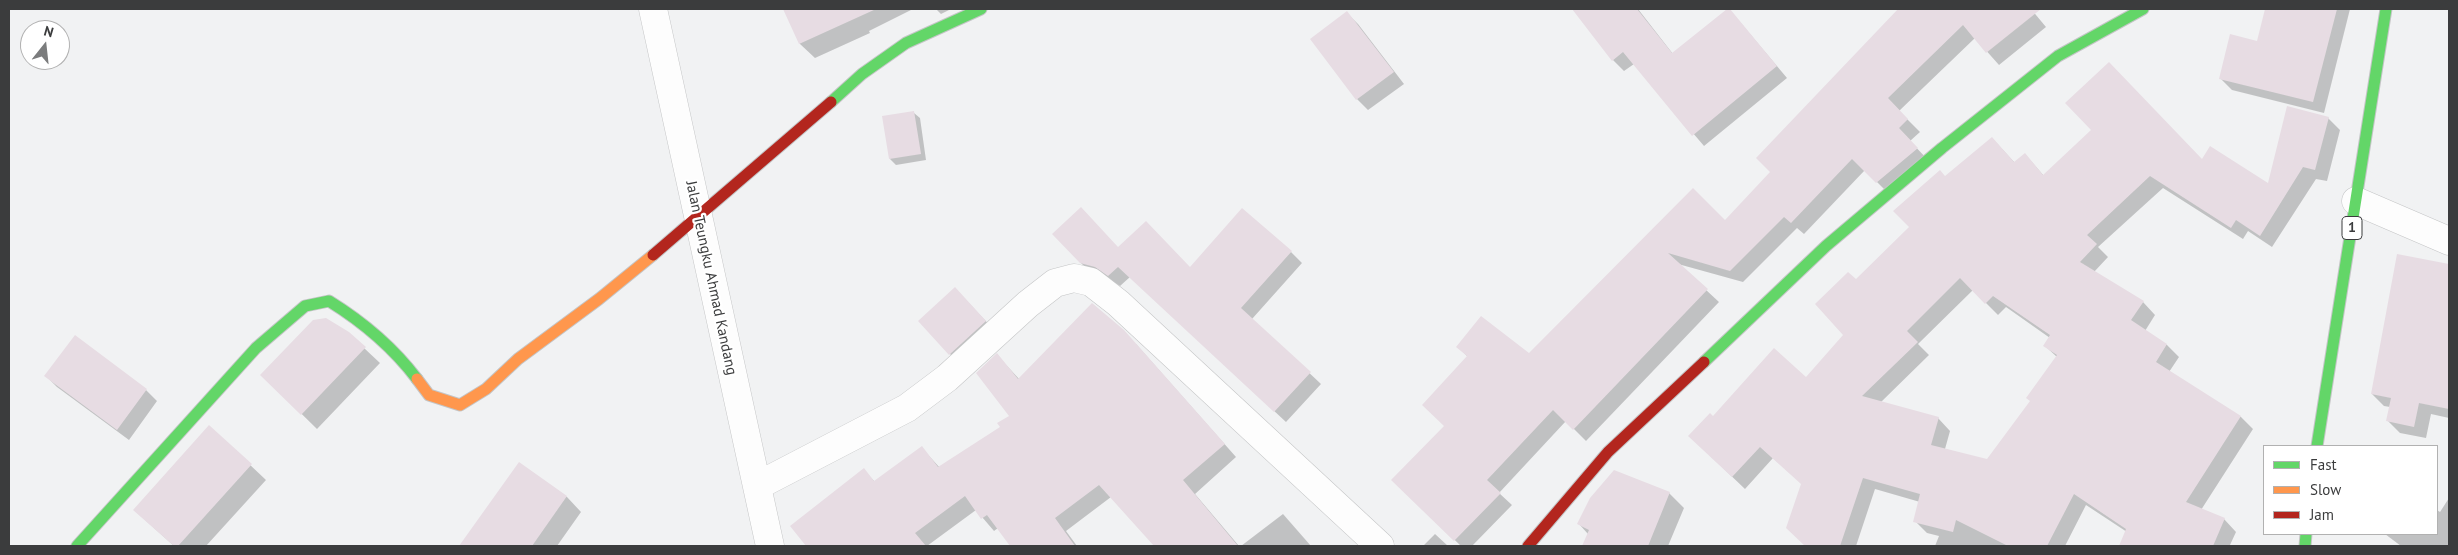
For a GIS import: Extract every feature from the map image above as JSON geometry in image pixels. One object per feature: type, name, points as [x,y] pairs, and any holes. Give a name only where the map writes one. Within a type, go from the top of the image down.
[{"type":"main road","points":[[77,546],[256,348],[305,306],[329,301],[358,319],[398,354],[429,395],[460,405],[486,389],[518,359],[599,299],[698,218],[862,74],[906,43],[981,9]]},
{"type":"main road","points":[[1528,546],[1608,452],[1826,246],[1942,148],[2058,56],[2143,9]]},
{"type":"main road","name":"1","points":[[2317,445],[2386,9]]},
{"type":"street","name":"Jalan Teungku Ahmad Kandang","points":[[652,9],[770,546]]},
{"type":"street","points":[[2356,201],[2449,241]]},
{"type":"street","points":[[757,486],[906,408],[947,378],[1028,304],[1055,283],[1074,278],[1091,282],[1118,303],[1380,546]]},
{"type":"building","points":[[783,9],[876,9],[799,44]]},
{"type":"building","points":[[1572,9],[1637,9],[1672,53],[1727,9],[1730,9],[1777,66],[1692,136],[1623,52],[1612,61]]},
{"type":"building","points":[[1898,9],[2041,9],[1986,53],[1963,25],[1888,98],[1908,119],[1899,128],[1918,148],[1876,183],[1852,159],[1791,223],[1784,217],[1730,271],[1668,253],[1708,289],[1573,430],[1553,410],[1487,480],[1501,493],[1454,541],[1391,480],[1444,426],[1422,405],[1467,356],[1456,347],[1481,316],[1529,353],[1693,188],[1725,220],[1770,172],[1756,158]]},
{"type":"building","points":[[2265,9],[2337,9],[2313,102],[2219,79],[2230,34],[2257,41]]},
{"type":"building","points":[[1347,11],[1394,72],[1356,100],[1310,39]]},
{"type":"building","points":[[2109,62],[2202,159],[2210,146],[2268,183],[2287,106],[2329,117],[2315,170],[2303,167],[2260,236],[2236,220],[2231,228],[2150,176],[2087,235],[2097,244],[2080,262],[2144,301],[2131,320],[2167,344],[2156,362],[2241,416],[2186,502],[2225,518],[2213,546],[2119,546],[2126,529],[2074,494],[2047,546],[2008,546],[1956,520],[1953,532],[1913,522],[1920,494],[1863,478],[1840,546],[1805,546],[1786,528],[1801,484],[1760,447],[1732,477],[1688,436],[1710,413],[1713,416],[1774,348],[1806,377],[1843,335],[1815,304],[1848,272],[1856,279],[1909,227],[1893,211],[1940,170],[1945,176],[1992,137],[2014,162],[2025,153],[2043,175],[2091,130],[2065,103]],"holes":[[[1960,278],[1985,304],[1993,296],[2050,335],[2043,346],[2057,355],[2026,398],[2030,401],[1987,459],[1931,445],[1939,417],[1862,396],[1918,342],[1907,331]]]},
{"type":"building","points":[[914,111],[921,154],[889,159],[882,116]]},
{"type":"building","points":[[1081,207],[1118,247],[1146,221],[1190,267],[1242,208],[1292,251],[1241,308],[1311,372],[1274,412],[1118,267],[1108,276],[1095,267],[1080,263],[1052,234]]},
{"type":"building","points":[[2397,254],[2449,264],[2449,409],[2419,403],[2414,427],[2386,421],[2391,398],[2371,394]]},
{"type":"building","points":[[955,287],[986,321],[949,355],[918,321]]},
{"type":"building","points":[[1092,303],[1124,330],[1225,444],[1183,480],[1238,546],[1154,546],[1099,485],[1055,518],[1075,546],[1010,546],[987,515],[981,519],[965,496],[915,533],[926,546],[806,546],[790,526],[864,468],[874,481],[922,446],[938,467],[1000,427],[997,423],[1009,416],[976,373],[997,353],[1018,379]]},
{"type":"building","points":[[326,318],[349,332],[366,347],[301,415],[260,375],[313,320]]},
{"type":"building","points":[[75,335],[147,389],[117,430],[44,376]]},
{"type":"building","points":[[209,425],[252,464],[178,546],[174,546],[133,510]]},
{"type":"building","points":[[519,462],[567,496],[532,546],[459,546]]},
{"type":"building","points":[[1614,470],[1670,492],[1648,546],[1582,546],[1589,530],[1577,524],[1590,498]]},
{"type":"traffic: fast","points":[[831,102],[862,74],[906,43],[981,9]]},
{"type":"traffic: fast","points":[[1704,362],[1826,246],[1942,148],[2058,56],[2143,9]]},
{"type":"traffic: fast","points":[[2317,445],[2386,9]]},
{"type":"traffic: fast","points":[[77,546],[256,348],[305,306],[329,301],[342,309],[387,345],[417,379]]},
{"type":"traffic: fast","points":[[2305,546],[2306,535]]},
{"type":"traffic: slow","points":[[417,379],[429,395],[460,405],[486,389],[518,359],[599,299],[653,255]]},
{"type":"traffic: jam","points":[[653,255],[831,102]]},
{"type":"traffic: jam","points":[[1528,546],[1608,452],[1704,362]]}]
